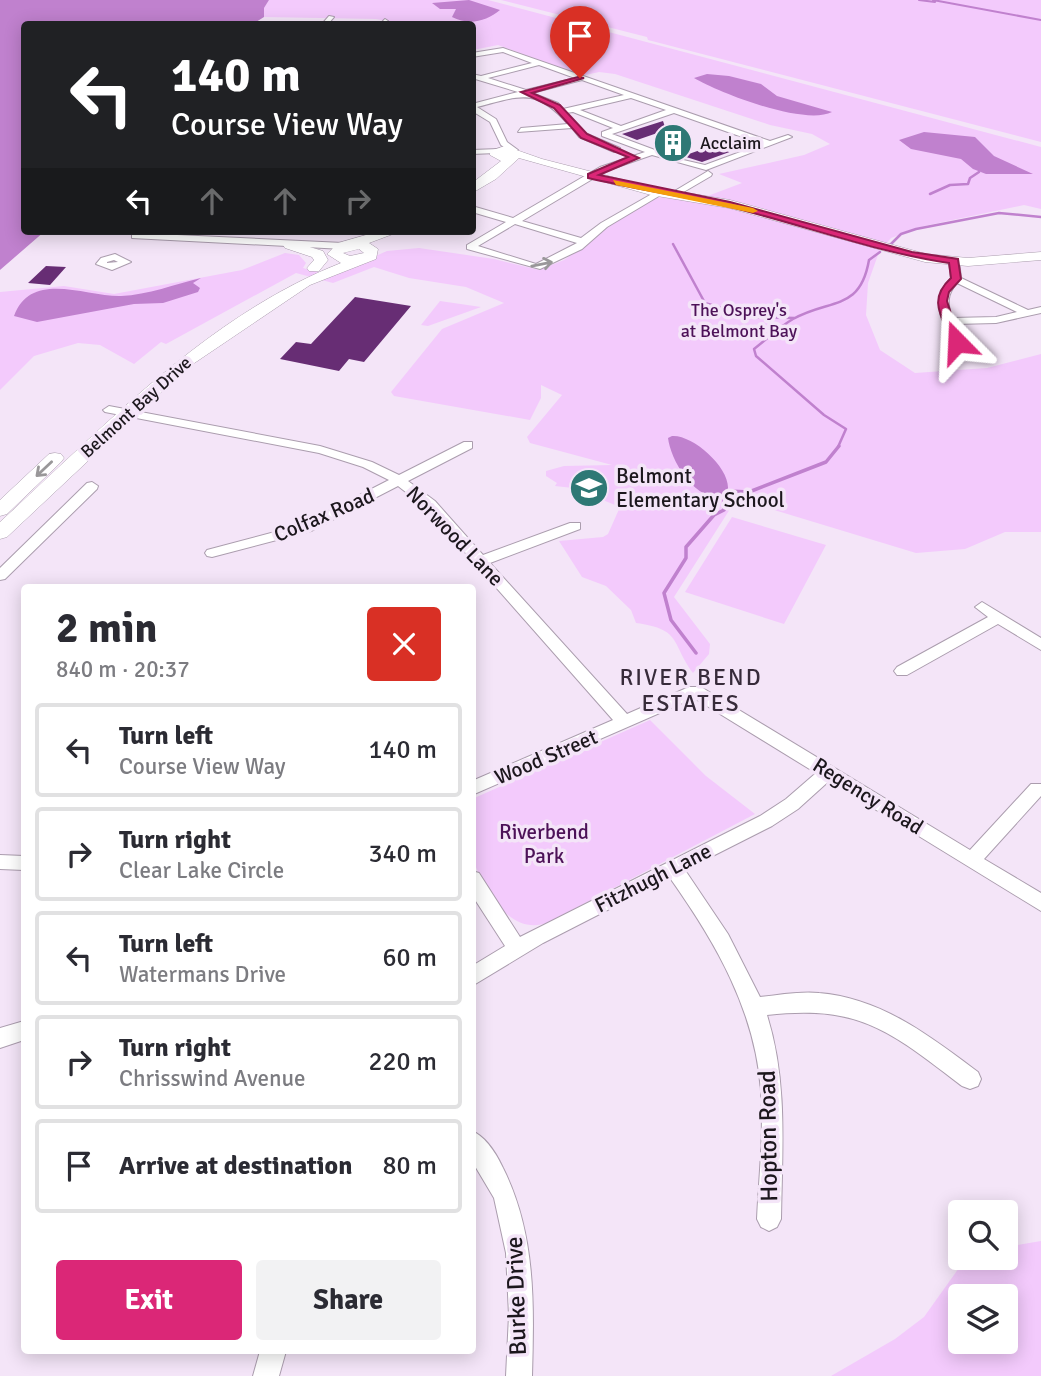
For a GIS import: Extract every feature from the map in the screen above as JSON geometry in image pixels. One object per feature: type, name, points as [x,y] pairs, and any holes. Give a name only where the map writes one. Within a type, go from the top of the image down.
[{"type":"street","points":[[328,21],[331,17]]},
{"type":"street","points":[[476,54],[500,50],[769,144]]},
{"type":"street","points":[[482,78],[539,63]]},
{"type":"street","points":[[476,77],[525,92],[555,105],[584,136],[635,158]]},
{"type":"street","points":[[476,105],[583,77]]},
{"type":"street","points":[[562,112],[576,111],[629,96]]},
{"type":"street","points":[[476,109],[493,121],[505,154]]},
{"type":"street","points":[[576,111],[619,128]]},
{"type":"street","points":[[671,111],[605,134],[706,168],[788,137]]},
{"type":"street","points":[[476,123],[493,121]]},
{"type":"street","points":[[521,130],[573,126]]},
{"type":"street","points":[[477,152],[505,154],[666,194],[730,204],[911,254],[954,261],[1041,257]]},
{"type":"street","points":[[652,152],[591,176],[470,247],[537,267],[560,258],[579,247],[582,241],[708,174]]},
{"type":"street","points":[[505,154],[534,162]]},
{"type":"street","points":[[476,186],[492,176],[505,154]]},
{"type":"street","points":[[476,210],[582,241]]},
{"type":"street","points":[[122,250],[136,235]]},
{"type":"street","points":[[149,235],[293,245],[349,252]]},
{"type":"street","points":[[224,241],[229,235]]},
{"type":"street","name":"Belmont Bay Drive","points":[[0,533],[117,412],[186,346],[314,268],[386,235]]},
{"type":"street","name":"Belmont Bay Drive","points":[[0,510],[117,412],[181,365],[349,252],[386,235]]},
{"type":"street","points":[[293,245],[318,254],[321,260],[314,268]]},
{"type":"street","points":[[954,261],[956,279],[942,296],[957,342]]},
{"type":"street","points":[[956,279],[1027,313]]},
{"type":"street","points":[[949,321],[983,321],[1041,310]]},
{"type":"street","name":"Norwood Lane","points":[[117,412],[334,453],[375,466],[401,480],[430,505],[625,723]]},
{"type":"street","name":"Colfax Road","points":[[212,553],[306,528],[468,445]]},
{"type":"street","points":[[0,576],[92,486]]},
{"type":"street","points":[[481,561],[575,526]]},
{"type":"street","points":[[982,607],[1041,645]]},
{"type":"street","points":[[902,671],[998,618]]},
{"type":"street","name":"Wood Street","points":[[476,787],[695,691]]},
{"type":"street","name":"Regency Road","points":[[695,691],[1041,903]]},
{"type":"street","name":"Fitzhugh Lane","points":[[476,973],[516,947],[772,817],[829,771]]},
{"type":"street","points":[[972,860],[1037,789]]},
{"type":"street","points":[[0,862],[21,863]]},
{"type":"street","name":"Hopton Road","points":[[673,868],[735,959],[754,1007],[770,1073],[769,1219]]},
{"type":"street","points":[[476,884],[516,947]]},
{"type":"street","points":[[754,1007],[821,1002],[872,1014],[928,1048],[970,1079]]},
{"type":"street","points":[[0,1038],[21,1032]]},
{"type":"street","name":"Burke Drive","points":[[476,1148],[500,1185],[517,1238],[521,1318],[519,1376]]},
{"type":"street","points":[[266,1376],[272,1354]]},
{"type":"green space","name":"The Osprey's at Belmont Bay","points":[[269,0],[488,0],[1041,147],[1041,209],[1024,205],[924,226],[891,238],[879,252],[868,283],[866,315],[880,350],[915,373],[987,368],[1041,354],[1041,532],[1005,532],[965,549],[916,553],[761,506],[730,509],[674,597],[710,644],[709,654],[693,673],[674,639],[661,629],[636,623],[631,610],[606,586],[582,577],[559,541],[603,537],[608,534],[620,507],[573,488],[555,486],[557,483],[546,476],[546,471],[564,466],[612,465],[530,443],[527,437],[562,395],[541,385],[541,398],[530,420],[394,396],[391,392],[442,329],[504,303],[466,287],[409,278],[374,267],[333,283],[296,273],[166,344],[161,342],[134,364],[100,345],[78,343],[34,356],[0,390],[0,292],[64,286],[114,294],[242,270],[285,253],[299,255],[306,263],[303,268],[330,276],[387,251],[419,248],[494,259],[539,270],[564,260],[622,217],[657,198],[682,192],[705,197],[742,183],[719,174],[804,155],[830,144],[812,134],[770,125],[615,74],[599,72],[581,76],[498,45],[476,49],[476,21],[264,17],[264,8]]},
{"type":"green space","points":[[501,0],[1041,0],[1041,142],[648,40],[647,37]]},
{"type":"green space","points":[[440,301],[481,307],[428,326],[421,325]]},
{"type":"green space","points":[[732,517],[826,545],[784,624],[685,592]]},
{"type":"green space","name":"Riverbend Park","points":[[650,720],[706,776],[755,814],[549,922],[535,925],[511,918],[501,909],[476,866],[476,797]]},
{"type":"green space","points":[[1041,1241],[1041,1376],[831,1376],[895,1339],[924,1317],[957,1270],[1018,1270],[1018,1245]]},
{"type":"shaded area","points":[[0,0],[269,0],[264,8],[264,17],[258,21],[21,21],[21,235],[40,235],[0,270]]},
{"type":"shaded area","points":[[469,0],[500,10],[484,19],[465,21],[452,17],[456,9],[440,9],[432,3]]},
{"type":"shaded area","points":[[707,74],[761,84],[777,96],[832,112],[802,115],[762,106],[694,78]]},
{"type":"shaded area","points":[[924,132],[975,137],[994,156],[1033,174],[986,174],[973,169],[961,159],[911,149],[899,140]]},
{"type":"shaded area","points":[[201,278],[193,283],[200,288],[198,292],[163,303],[134,304],[37,322],[14,316],[22,302],[33,293],[46,289],[121,296]]},
{"type":"shaded area","points":[[672,436],[691,441],[712,457],[726,477],[726,496],[705,494],[687,479],[670,448],[668,438]]},
{"type":"building","points":[[663,121],[666,130],[637,140],[622,134]]},
{"type":"building","points":[[729,140],[746,146],[702,162],[683,156]]},
{"type":"building","points":[[46,266],[66,267],[50,285],[28,283]]},
{"type":"building","points":[[355,297],[411,306],[364,362],[349,359],[339,371],[280,359],[296,342],[311,344]]},
{"type":"waterway","points":[[919,0],[935,2]]},
{"type":"waterway","points":[[933,0],[1041,20]]},
{"type":"waterway","points":[[930,194],[950,185],[968,184],[970,178],[979,172]]},
{"type":"waterway","points":[[890,245],[901,234],[916,229],[999,213],[1041,217]]},
{"type":"waterway","points":[[673,244],[705,303],[752,317],[795,318]]},
{"type":"waterway","points":[[838,447],[846,429],[824,415],[756,356],[754,349],[793,319],[851,296],[865,277],[869,260],[880,252]]},
{"type":"waterway","points":[[728,491],[749,492],[826,462],[839,446]]},
{"type":"waterway","points":[[696,653],[671,620],[664,593],[686,558],[686,547],[714,515],[724,510],[724,497]]},
{"type":"slow traffic","points":[[616,182],[753,211]]},
{"type":"place","name":"Acclaim","points":[[673,143]]},
{"type":"place","name":"Belmont Elementary School","points":[[589,488]]},
{"type":"district","name":"RIVER BEND ESTATES","points":[[691,690]]},
{"type":"route","points":[[580,78],[525,92],[557,107],[584,136],[635,158],[611,165],[591,176],[730,204],[925,258],[954,261],[956,279],[944,291],[942,301],[957,342]]}]
